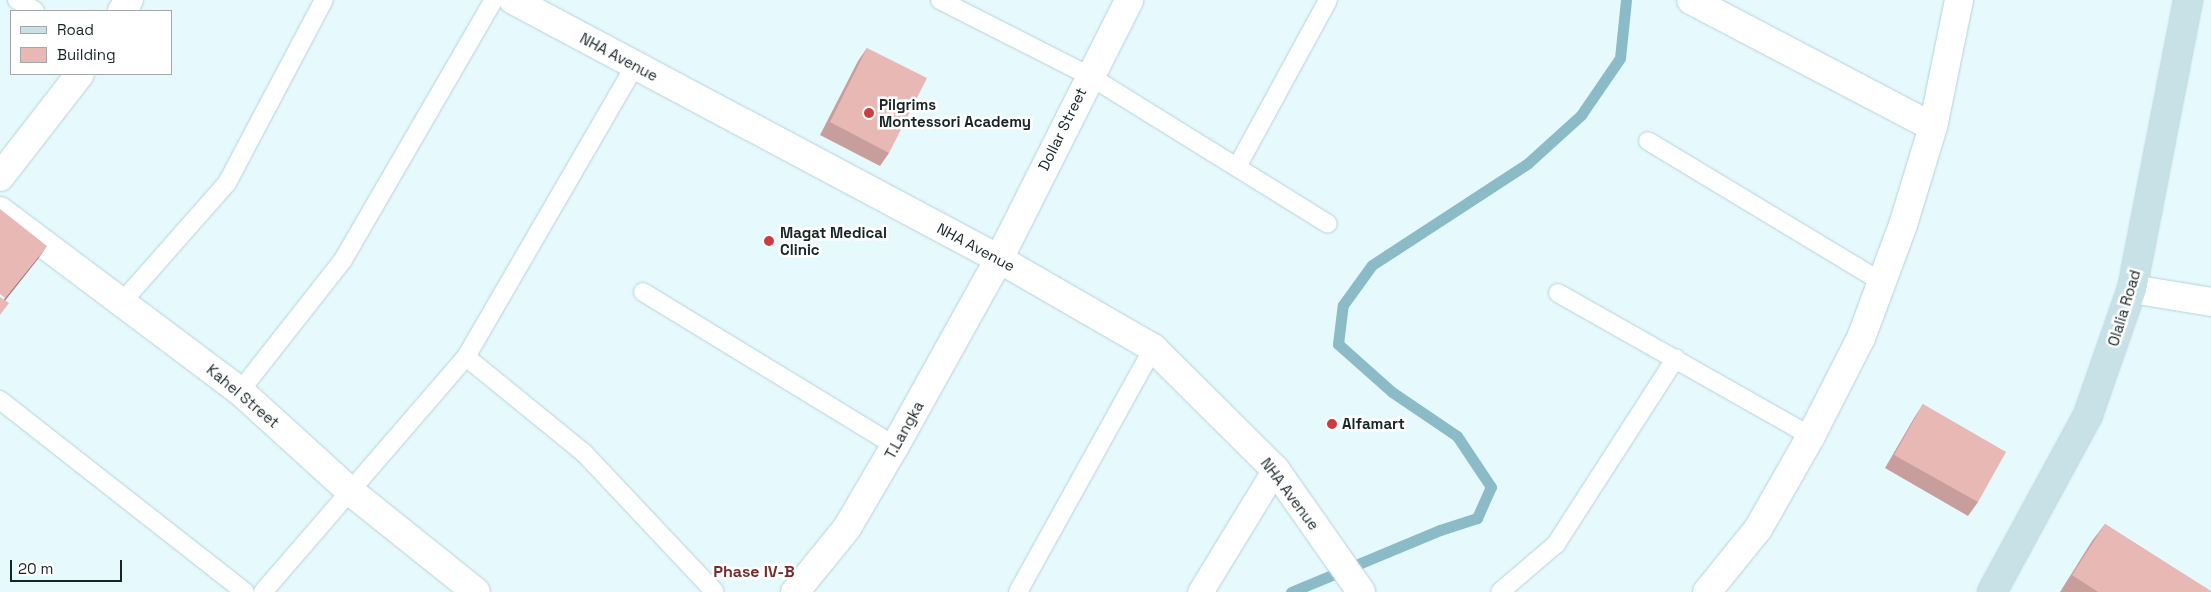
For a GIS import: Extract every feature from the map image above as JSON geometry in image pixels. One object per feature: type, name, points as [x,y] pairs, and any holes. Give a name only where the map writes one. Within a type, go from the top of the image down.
[{"type":"main road","name":"Olalia Road","points":[[1992,592],[2088,415],[2132,289],[2188,0]]},
{"type":"street","name":"NHA Avenue","points":[[513,0],[999,259],[1153,348],[1275,469],[1360,592]]},
{"type":"street","name":"Dollar Street","points":[[999,259],[1088,75],[1129,0]]},
{"type":"street","points":[[1690,0],[1933,127]]},
{"type":"street","points":[[1706,592],[1758,529],[1812,436],[1861,338],[1882,282],[1933,127],[1959,0]]},
{"type":"street","points":[[0,177],[79,75]]},
{"type":"street","name":"Kahel Street","points":[[0,211],[123,301],[240,392],[350,490],[476,592]]},
{"type":"street","name":"T.Langka","points":[[795,592],[847,528],[999,259]]},
{"type":"street","points":[[2132,289],[2211,302]]},
{"type":"street","points":[[1200,592],[1275,469]]},
{"type":"lane","points":[[17,0],[33,10]]},
{"type":"lane","points":[[123,301],[227,182],[324,0]]},
{"type":"lane","points":[[240,392],[343,260],[494,0]]},
{"type":"lane","points":[[940,0],[1088,75],[1328,224]]},
{"type":"lane","points":[[1237,167],[1328,0]]},
{"type":"lane","points":[[263,592],[466,357],[635,66]]},
{"type":"lane","points":[[1648,141],[1882,282]]},
{"type":"lane","points":[[643,292],[895,446]]},
{"type":"lane","points":[[1558,293],[1812,436]]},
{"type":"lane","points":[[1018,592],[1153,348]]},
{"type":"lane","points":[[466,357],[583,452],[715,592]]},
{"type":"lane","points":[[1500,592],[1556,544],[1676,358]]},
{"type":"lane","points":[[0,400],[245,592]]},
{"type":"building","name":"Pilgrims Montessori Academy","points":[[867,48],[927,78],[889,153],[830,122]]},
{"type":"building","points":[[0,209],[47,246],[5,298],[0,294]]},
{"type":"building","points":[[0,297],[9,303],[0,315]]},
{"type":"building","points":[[1923,404],[2006,452],[1978,502],[1894,455]]},
{"type":"building","points":[[2105,524],[2211,592],[2098,592],[2072,575]]},
{"type":"waterway","points":[[1291,592],[1440,530],[1477,518],[1491,487],[1457,436],[1392,392],[1338,344],[1343,305],[1372,265],[1527,164],[1581,115],[1620,58],[1626,0]]},
{"type":"place","name":"Pilgrims Montessori Academy","points":[[869,113]]},
{"type":"place","name":"Magat Medical Clinic","points":[[769,241]]},
{"type":"place","name":"Alfamart","points":[[1332,424]]},
{"type":"district","name":"Phase IV-B","points":[[754,572]]}]
